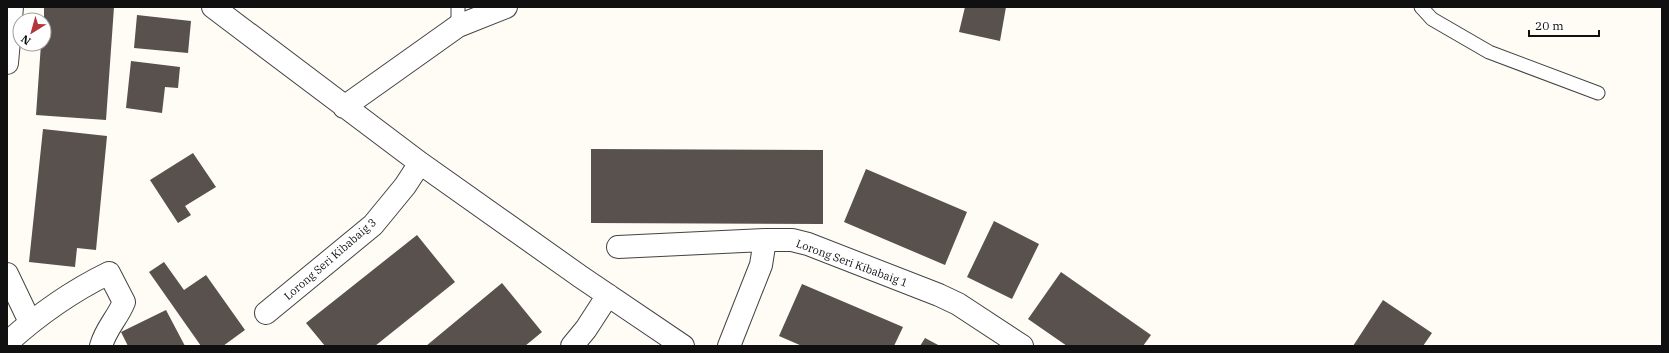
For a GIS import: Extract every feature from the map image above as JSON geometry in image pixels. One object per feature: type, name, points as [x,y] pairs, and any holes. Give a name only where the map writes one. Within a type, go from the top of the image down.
[{"type":"street","points":[[7,63],[12,7]]},
{"type":"street","points":[[213,7],[420,163],[683,346]]},
{"type":"street","points":[[344,107],[458,16],[506,7]]},
{"type":"street","name":"Lorong Seri Kibabaig 3","points":[[266,313],[373,225],[405,186],[420,163]]},
{"type":"street","points":[[729,346],[761,265],[765,240]]},
{"type":"street","name":"Lorong Seri Kibabaig 1","points":[[618,246],[792,240],[808,244],[939,295],[958,304],[1022,346]]},
{"type":"street","points":[[7,343],[30,322],[58,301],[90,282],[109,273],[124,302],[104,334],[101,346]]},
{"type":"street","points":[[7,274],[30,322]]},
{"type":"street","points":[[572,346],[586,329],[608,295]]},
{"type":"lane","points":[[1421,7],[1432,19],[1489,52],[1598,93]]},
{"type":"building","points":[[44,7],[114,7],[106,120],[36,115],[40,52],[52,52],[52,12],[44,12]]},
{"type":"building","points":[[965,7],[1006,7],[1000,41],[959,32]]},
{"type":"building","points":[[137,15],[191,21],[188,53],[134,48]]},
{"type":"building","points":[[131,61],[180,67],[178,88],[165,87],[162,113],[126,108]]},
{"type":"building","points":[[43,129],[107,136],[96,250],[77,248],[75,267],[29,262]]},
{"type":"building","points":[[591,149],[823,150],[823,224],[591,223]]},
{"type":"building","points":[[193,153],[216,187],[185,206],[191,215],[178,223],[150,180]]},
{"type":"building","points":[[866,169],[967,212],[945,265],[844,222]]},
{"type":"building","points":[[994,221],[1039,244],[1012,299],[967,277]]},
{"type":"building","points":[[417,235],[455,282],[375,346],[325,346],[306,323]]},
{"type":"building","points":[[164,262],[184,290],[206,275],[245,330],[223,346],[201,346],[149,272]]},
{"type":"building","points":[[1061,272],[1151,335],[1143,346],[1067,346],[1028,319]]},
{"type":"building","points":[[502,283],[542,332],[525,346],[426,346]]},
{"type":"building","points":[[802,284],[903,327],[894,346],[802,346],[779,336]]},
{"type":"building","points":[[1383,300],[1432,333],[1423,346],[1353,346]]},
{"type":"building","points":[[166,310],[185,346],[128,346],[121,332]]},
{"type":"building","points":[[925,338],[940,346],[920,346]]}]
